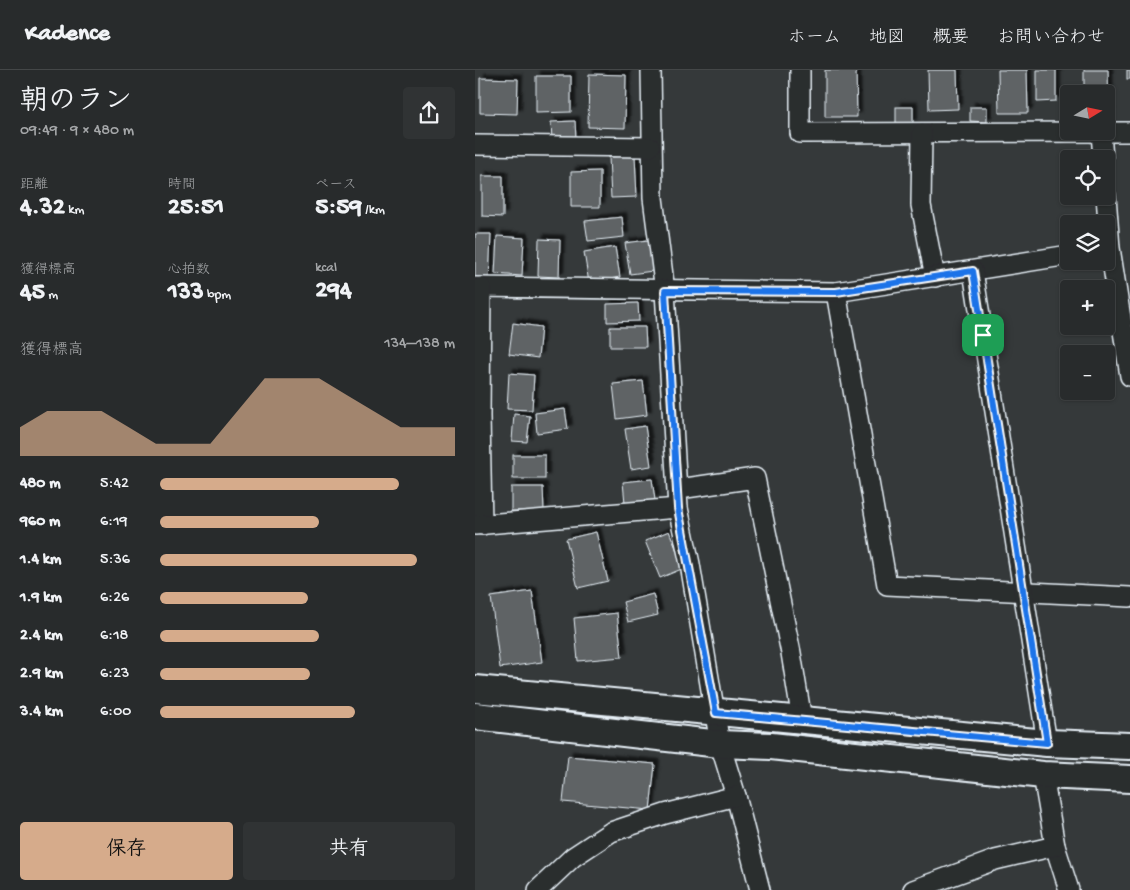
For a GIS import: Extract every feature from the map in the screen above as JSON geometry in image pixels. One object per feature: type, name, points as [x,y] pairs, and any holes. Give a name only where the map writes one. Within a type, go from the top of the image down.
[{"type":"street","points":[[651,70],[650,147],[653,198],[665,291],[679,489],[678,508],[720,744],[736,796],[760,890]]},
{"type":"street","points":[[800,70],[799,134],[1060,132]]},
{"type":"street","points":[[1115,132],[1130,132]]},
{"type":"street","points":[[922,133],[921,205],[935,277]]},
{"type":"street","points":[[475,145],[650,147]]},
{"type":"street","points":[[678,508],[479,525],[478,286],[665,291],[836,292],[1060,256]]},
{"type":"street","points":[[1112,270],[1130,376]]},
{"type":"street","points":[[973,271],[1047,743]]},
{"type":"street","points":[[836,292],[887,585],[1130,596]]},
{"type":"street","points":[[679,489],[755,478],[791,653],[802,720]]},
{"type":"street","points":[[475,689],[1047,743],[1130,746]]},
{"type":"street","points":[[475,716],[720,744],[771,746],[1043,775],[1130,779]]},
{"type":"street","points":[[1043,775],[1055,846],[1069,890]]},
{"type":"street","points":[[538,890],[573,857],[611,832],[665,814],[736,796]]},
{"type":"street","points":[[913,890],[995,860],[1055,846]]},
{"type":"building","points":[[825,70],[856,70],[857,117],[825,117]]},
{"type":"building","points":[[928,70],[957,70],[958,109],[929,110]]},
{"type":"building","points":[[998,70],[1027,70],[1028,113],[999,113]]},
{"type":"building","points":[[1037,70],[1056,70],[1056,101],[1037,102]]},
{"type":"building","points":[[1084,70],[1108,70],[1108,85],[1084,85]]},
{"type":"building","points":[[1127,70],[1130,70],[1130,79],[1127,79]]},
{"type":"building","points":[[589,74],[626,75],[625,128],[588,127]]},
{"type":"building","points":[[536,76],[571,76],[571,112],[536,113]]},
{"type":"building","points":[[480,78],[518,79],[517,114],[480,113]]},
{"type":"building","points":[[896,107],[913,107],[913,124],[896,124]]},
{"type":"building","points":[[970,107],[987,107],[987,122],[970,121]]},
{"type":"building","points":[[575,121],[576,139],[552,140],[551,122]]},
{"type":"building","points":[[635,156],[637,197],[611,198],[609,157]]},
{"type":"building","points":[[600,171],[600,207],[571,207],[571,172]]},
{"type":"building","points":[[482,176],[503,176],[503,217],[482,216]]},
{"type":"building","points":[[622,217],[624,237],[588,241],[585,221]]},
{"type":"building","points":[[475,234],[491,234],[489,282],[475,281]]},
{"type":"building","points":[[497,236],[524,238],[522,276],[495,274]]},
{"type":"building","points":[[539,239],[560,240],[559,277],[538,276]]},
{"type":"building","points":[[648,240],[653,271],[630,274],[625,243]]},
{"type":"building","points":[[615,247],[620,277],[589,283],[584,252]]},
{"type":"building","points":[[638,303],[639,321],[607,322],[607,304]]},
{"type":"building","points":[[513,323],[541,327],[538,358],[509,354]]},
{"type":"building","points":[[610,327],[645,327],[646,347],[610,347]]},
{"type":"building","points":[[509,373],[534,375],[532,410],[507,409]]},
{"type":"building","points":[[643,381],[647,415],[617,419],[613,384]]},
{"type":"building","points":[[565,409],[568,429],[537,433],[535,413]]},
{"type":"building","points":[[514,414],[530,416],[527,442],[512,441]]},
{"type":"building","points":[[645,426],[651,466],[631,469],[625,429]]},
{"type":"building","points":[[513,455],[545,455],[545,479],[513,479]]},
{"type":"building","points":[[652,479],[655,500],[625,503],[623,482]]},
{"type":"building","points":[[511,487],[543,487],[544,511],[511,511]]},
{"type":"building","points":[[669,531],[684,568],[660,578],[645,541]]},
{"type":"building","points":[[596,532],[608,581],[578,588],[566,539]]},
{"type":"building","points":[[532,591],[542,662],[500,668],[491,597]]},
{"type":"building","points":[[653,594],[658,615],[628,622],[623,602]]},
{"type":"building","points":[[617,613],[622,657],[578,661],[574,618]]},
{"type":"building","points":[[568,756],[655,764],[650,810],[563,802]]},
{"type":"route","points":[[973,271],[983,335],[1047,743],[716,713],[690,564],[678,508],[679,489],[665,291],[836,292],[973,271]]}]
